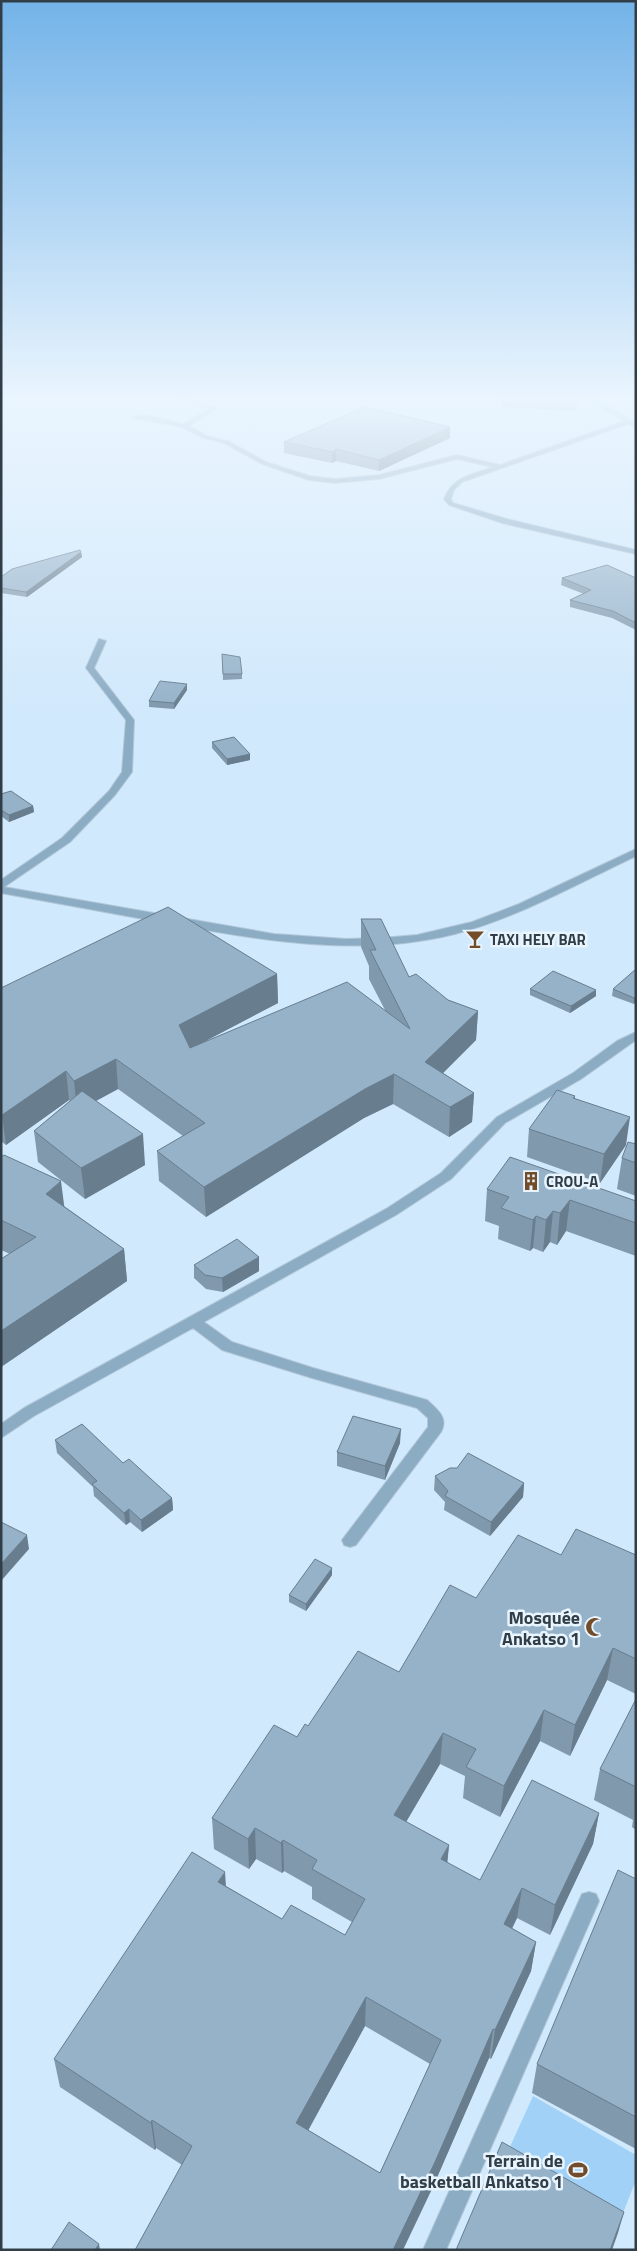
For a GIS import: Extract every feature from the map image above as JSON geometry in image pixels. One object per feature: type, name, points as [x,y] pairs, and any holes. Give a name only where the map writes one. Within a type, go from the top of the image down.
[{"type":"street","points":[[448,501],[451,504],[505,521],[636,552]]},
{"type":"street","points":[[1,885],[66,840],[112,793],[127,772],[130,720],[90,668],[102,641]]},
{"type":"street","points":[[1,890],[233,932],[308,941],[352,942],[421,937],[452,931],[501,916],[636,852]]},
{"type":"street","points":[[1,1432],[29,1412],[392,1212],[446,1176],[501,1120],[577,1076],[621,1043],[636,1035]]},
{"type":"street","points":[[193,1321],[227,1346],[422,1404],[435,1416],[436,1428],[350,1540]]},
{"type":"street","points":[[434,2250],[589,1901]]},
{"type":"shaded area","name":"Terrain de basketball Ankatso 1","points":[[533,2096],[636,2155],[636,2180],[617,2228],[504,2160]]},
{"type":"building","points":[[80,550],[81,552],[26,592],[1,588],[1,577],[12,569]]},
{"type":"building","points":[[607,565],[636,578],[636,623],[613,611],[570,600],[591,590],[562,578]]},
{"type":"building","points":[[222,654],[240,657],[242,674],[223,674]]},
{"type":"building","points":[[160,681],[187,684],[174,703],[149,701]]},
{"type":"building","points":[[234,737],[250,754],[227,759],[212,742]]},
{"type":"building","points":[[11,791],[33,806],[9,815],[1,810],[1,794]]},
{"type":"building","points":[[168,907],[277,974],[179,1025],[190,1048],[347,982],[410,1029],[370,950],[376,950],[361,919],[381,919],[409,977],[416,974],[448,1000],[478,1011],[425,1062],[474,1093],[450,1107],[394,1074],[365,1089],[204,1187],[157,1151],[205,1123],[116,1059],[74,1081],[66,1071],[1,1115],[1,988]]},
{"type":"building","points":[[636,969],[636,997],[634,998],[613,989]]},
{"type":"building","points":[[553,971],[596,990],[571,1006],[530,989]]},
{"type":"building","points":[[557,1090],[575,1096],[573,1098],[630,1117],[604,1154],[529,1129]]},
{"type":"building","points":[[82,1091],[143,1134],[81,1168],[34,1131]]},
{"type":"building","points":[[628,1142],[636,1144],[636,1163],[622,1158]]},
{"type":"building","points":[[4,1155],[61,1181],[46,1194],[124,1249],[1,1331],[1,1259],[36,1237],[1,1220],[1,1157]]},
{"type":"building","points":[[510,1157],[636,1201],[636,1223],[570,1200],[560,1213],[553,1211],[546,1220],[536,1216],[533,1220],[501,1208],[509,1197],[487,1189]]},
{"type":"building","points":[[237,1239],[259,1257],[222,1278],[205,1275],[194,1265]]},
{"type":"building","points":[[353,1416],[401,1429],[385,1466],[337,1452]]},
{"type":"building","points":[[82,1424],[123,1463],[129,1459],[172,1498],[141,1520],[129,1509],[124,1513],[92,1484],[97,1481],[55,1440]]},
{"type":"building","points":[[468,1453],[524,1483],[491,1522],[445,1496],[448,1491],[435,1476],[450,1468],[457,1468]]},
{"type":"building","points":[[1,1522],[27,1535],[1,1564]]},
{"type":"building","points":[[576,1529],[636,1555],[636,1659],[613,1648],[575,1725],[544,1710],[504,1786],[466,1767],[476,1749],[443,1733],[394,1815],[449,1845],[441,1859],[480,1880],[532,1780],[599,1813],[555,1905],[522,1888],[504,1924],[536,1942],[495,2030],[493,2029],[435,2162],[393,2250],[135,2250],[192,2146],[152,2120],[151,2123],[54,2059],[192,1852],[225,1872],[218,1882],[282,1919],[291,1905],[345,1935],[365,1899],[312,1869],[317,1860],[283,1840],[281,1843],[255,1828],[248,1839],[212,1818],[274,1725],[297,1737],[305,1724],[308,1726],[358,1651],[399,1672],[450,1585],[476,1598],[518,1535],[561,1555]],"holes":[[[366,1997],[441,2040],[380,2173],[296,2123]]]},
{"type":"building","points":[[315,1559],[332,1568],[306,1604],[289,1595]]},
{"type":"building","points":[[636,1699],[636,1787],[600,1769]]},
{"type":"building","points":[[618,1870],[636,1879],[636,2117],[537,2064]]},
{"type":"building","points":[[502,2142],[624,2212],[610,2250],[456,2250]]},
{"type":"building","points":[[69,2222],[99,2244],[95,2250],[51,2250]]},
{"type":"place","name":"TAXI HELY BAR","points":[[475,939]]},
{"type":"place","name":"CROU-A","points":[[531,1181]]},
{"type":"place","name":"Mosquée Ankatso 1","points":[[595,1627]]},
{"type":"place","name":"Terrain de basketball Ankatso 1","points":[[578,2170]]}]
